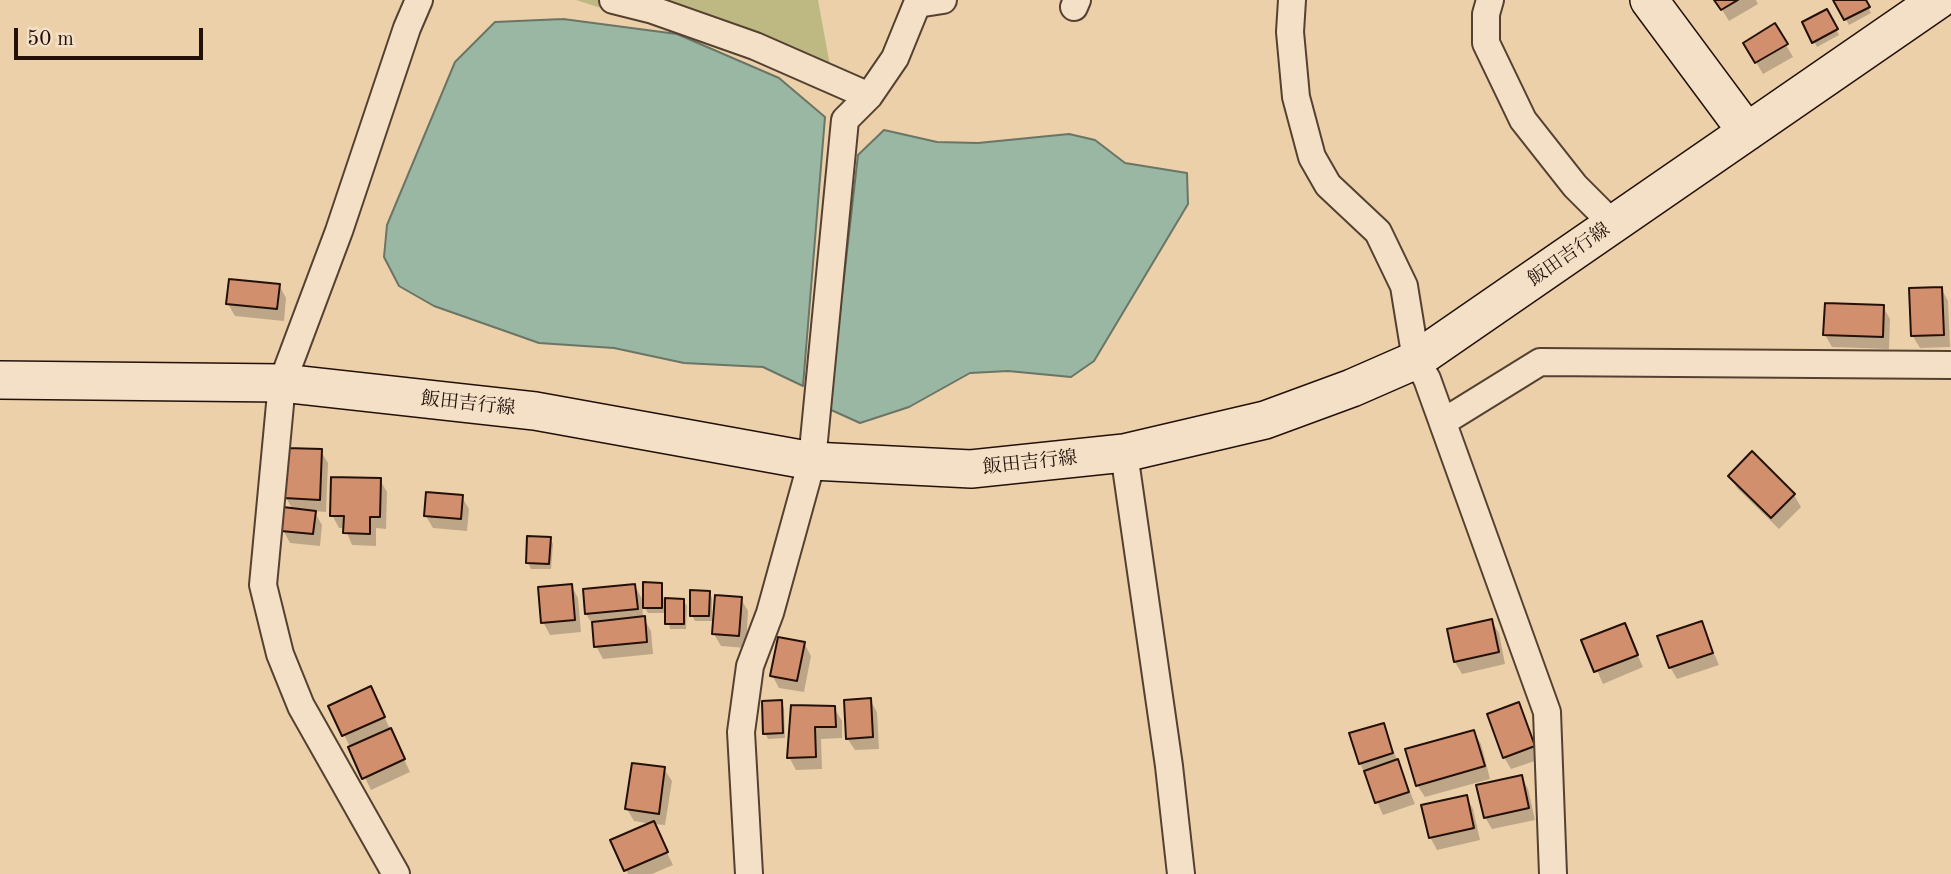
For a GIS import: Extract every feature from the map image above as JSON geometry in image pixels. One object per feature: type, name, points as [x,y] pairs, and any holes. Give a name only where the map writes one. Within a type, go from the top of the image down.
[{"type":"main road","points":[[1649,0],[1747,132]]},
{"type":"main road","name":"飯田吉行線","points":[[0,380],[282,383],[535,411],[812,461],[971,469],[1125,453],[1265,420],[1352,388],[1416,360],[1747,132],[1925,4]]},
{"type":"street","points":[[396,874],[300,706],[280,654],[262,585],[282,383],[339,230],[407,28],[419,0]]},
{"type":"street","points":[[613,0],[653,10],[755,46],[869,96]]},
{"type":"street","points":[[749,874],[741,732],[750,666],[770,613],[812,461],[845,120],[869,96],[895,58],[907,2],[943,0]]},
{"type":"street","points":[[1292,0],[1290,32],[1296,97],[1311,157],[1328,185],[1378,232],[1404,286],[1416,360],[1427,379],[1547,712],[1553,874]]},
{"type":"street","points":[[1490,0],[1486,14],[1486,43],[1522,120],[1575,186],[1613,224]]},
{"type":"street","points":[[1443,422],[1540,362],[1951,365]]},
{"type":"street","points":[[1125,453],[1169,766],[1181,874]]},
{"type":"shaded area","points":[[576,0],[818,0],[833,82]]},
{"type":"shaded area","points":[[563,19],[677,34],[779,78],[825,117],[803,386],[763,367],[684,363],[614,348],[539,343],[434,306],[399,286],[384,257],[387,225],[455,62],[495,22]]},
{"type":"shaded area","points":[[884,130],[937,142],[978,143],[1069,134],[1095,140],[1125,163],[1187,173],[1188,204],[1094,361],[1071,377],[1008,371],[970,373],[909,407],[860,423],[829,409],[858,155]]},
{"type":"building","points":[[1714,0],[1738,0],[1721,10]]},
{"type":"building","points":[[1833,0],[1866,0],[1870,7],[1844,20]]},
{"type":"building","points":[[1827,9],[1838,29],[1812,43],[1802,22]]},
{"type":"building","points":[[1775,23],[1788,44],[1755,63],[1743,43]]},
{"type":"building","points":[[229,279],[280,284],[277,309],[226,304]]},
{"type":"building","points":[[1942,287],[1944,335],[1911,336],[1909,288]]},
{"type":"building","points":[[1825,303],[1884,305],[1883,337],[1823,335]]},
{"type":"building","points":[[286,448],[322,449],[320,500],[284,498]]},
{"type":"building","points":[[1752,451],[1795,494],[1771,518],[1728,476]]},
{"type":"building","points":[[331,477],[381,478],[380,517],[370,517],[370,534],[343,533],[344,516],[330,516]]},
{"type":"building","points":[[426,492],[463,495],[461,519],[424,516]]},
{"type":"building","points":[[283,507],[316,511],[313,534],[281,531]]},
{"type":"building","points":[[527,536],[551,537],[549,564],[526,563]]},
{"type":"building","points":[[643,582],[662,583],[662,608],[643,608]]},
{"type":"building","points":[[572,584],[575,620],[541,623],[538,587]]},
{"type":"building","points":[[635,584],[638,609],[585,614],[583,589]]},
{"type":"building","points":[[690,590],[710,591],[709,616],[690,616]]},
{"type":"building","points":[[715,595],[742,597],[739,636],[712,634]]},
{"type":"building","points":[[665,598],[684,599],[684,624],[665,624]]},
{"type":"building","points":[[645,616],[647,642],[594,647],[592,622]]},
{"type":"building","points":[[1492,619],[1499,652],[1454,662],[1447,629]]},
{"type":"building","points":[[1702,621],[1713,653],[1669,668],[1657,636]]},
{"type":"building","points":[[1625,623],[1638,655],[1594,672],[1581,640]]},
{"type":"building","points":[[778,637],[805,642],[797,681],[770,676]]},
{"type":"building","points":[[371,686],[385,717],[342,736],[328,706]]},
{"type":"building","points":[[871,698],[873,737],[846,739],[844,700]]},
{"type":"building","points":[[782,700],[783,733],[763,734],[762,701]]},
{"type":"building","points":[[1519,702],[1535,746],[1503,758],[1487,714]]},
{"type":"building","points":[[791,705],[835,706],[836,727],[815,727],[816,757],[787,758]]},
{"type":"building","points":[[1384,723],[1393,753],[1359,764],[1349,733]]},
{"type":"building","points":[[391,728],[405,759],[362,779],[348,747]]},
{"type":"building","points":[[1474,730],[1485,766],[1416,786],[1405,749]]},
{"type":"building","points":[[1398,759],[1409,792],[1375,803],[1364,771]]},
{"type":"building","points":[[632,763],[665,767],[659,814],[625,809]]},
{"type":"building","points":[[1522,775],[1529,808],[1484,818],[1476,785]]},
{"type":"building","points":[[1467,795],[1474,828],[1429,838],[1421,805]]},
{"type":"building","points":[[654,821],[668,852],[624,871],[610,840]]}]
